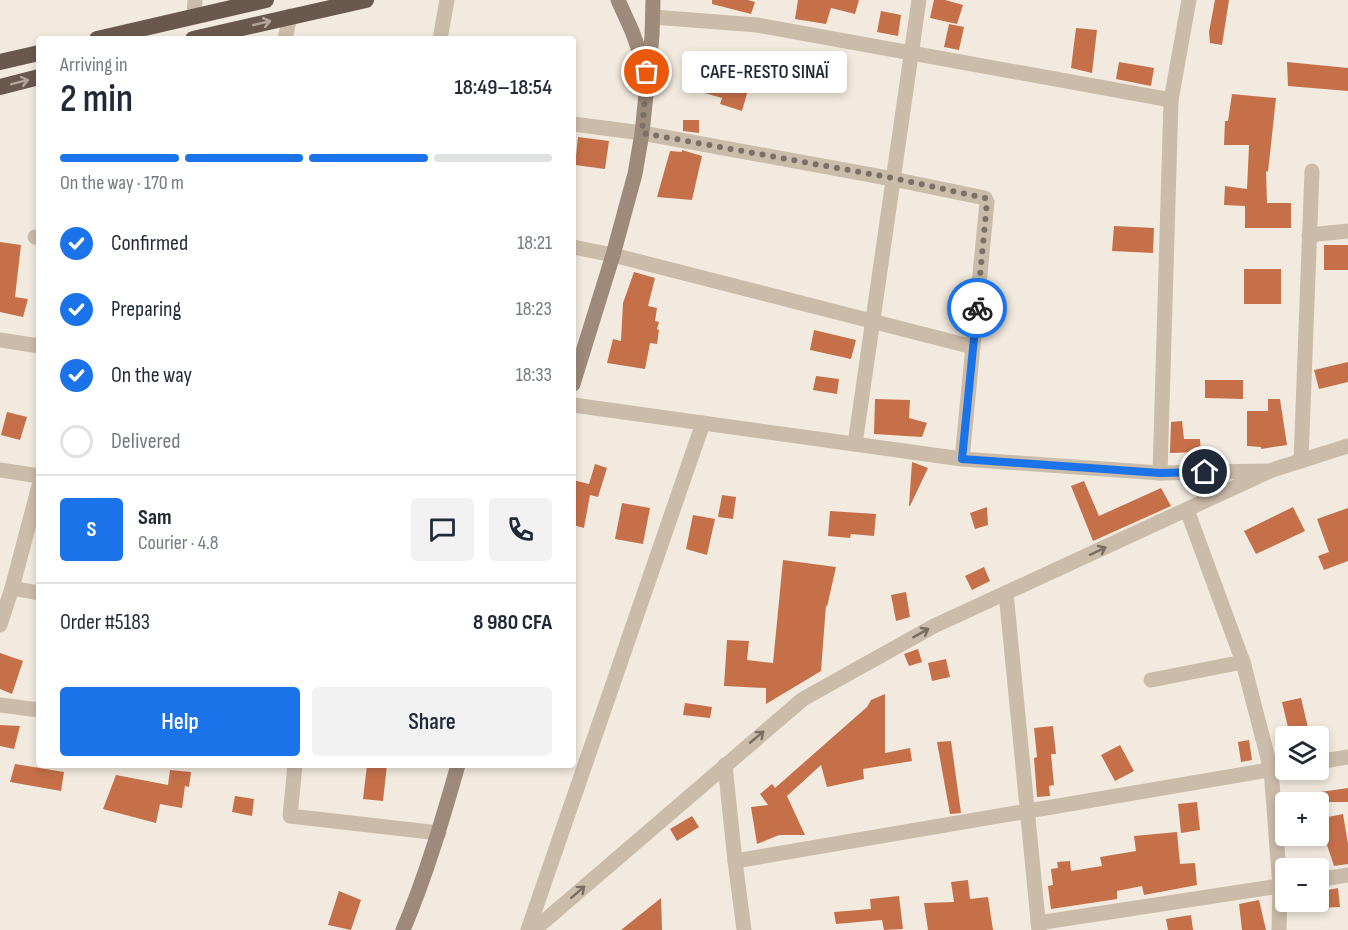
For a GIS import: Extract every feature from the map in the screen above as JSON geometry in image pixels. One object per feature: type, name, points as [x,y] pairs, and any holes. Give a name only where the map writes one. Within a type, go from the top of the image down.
[{"type":"highway","points":[[106,36],[194,8],[266,0]]},
{"type":"highway","points":[[206,36],[366,0]]},
{"type":"highway","points":[[0,62],[36,54]]},
{"type":"highway","points":[[0,87],[36,78]]},
{"type":"main road","points":[[618,0],[647,72]]},
{"type":"main road","points":[[576,374],[635,174],[642,133],[653,0]]},
{"type":"main road","points":[[403,930],[420,890],[457,768]]},
{"type":"street","points":[[441,36],[447,0]]},
{"type":"street","points":[[855,444],[919,0]]},
{"type":"street","points":[[1160,473],[1171,100],[1189,0]]},
{"type":"street","points":[[286,36],[290,16]]},
{"type":"street","points":[[653,17],[757,25],[1171,100]]},
{"type":"street","points":[[576,124],[642,133],[893,178],[985,198],[987,202],[962,459]]},
{"type":"street","points":[[1301,461],[1312,171]]},
{"type":"street","points":[[1309,235],[1348,231]]},
{"type":"street","points":[[576,248],[613,255],[973,347]]},
{"type":"street","points":[[0,340],[36,346]]},
{"type":"street","points":[[576,405],[962,459],[1160,473],[1272,470]]},
{"type":"street","points":[[528,930],[703,423]]},
{"type":"street","points":[[534,930],[803,699],[934,626],[1272,470],[1348,446]]},
{"type":"street","points":[[0,471],[36,476]]},
{"type":"street","points":[[0,625],[36,497]]},
{"type":"street","points":[[1186,510],[1243,662],[1275,760]]},
{"type":"street","points":[[12,588],[36,592]]},
{"type":"street","points":[[1006,593],[1038,927],[1275,886]]},
{"type":"street","points":[[1151,680],[1243,662]]},
{"type":"street","points":[[0,705],[36,710]]},
{"type":"street","points":[[1329,760],[1348,757]]},
{"type":"street","points":[[725,765],[744,930]]},
{"type":"street","points":[[295,768],[290,816],[439,833]]},
{"type":"street","points":[[735,861],[1275,770]]},
{"type":"street","points":[[1278,780],[1282,858]]},
{"type":"street","points":[[1329,878],[1348,875]]},
{"type":"street","points":[[1279,930],[1281,912]]},
{"type":"building","points":[[712,0],[755,2],[751,14],[712,4]]},
{"type":"building","points":[[798,0],[859,0],[855,14],[831,8],[826,24],[795,19]]},
{"type":"building","points":[[934,0],[945,0],[963,5],[957,24],[930,18]]},
{"type":"building","points":[[1215,0],[1229,0],[1222,45],[1210,43],[1209,32]]},
{"type":"building","points":[[881,11],[901,15],[898,36],[877,32]]},
{"type":"building","points":[[949,24],[964,27],[959,50],[944,47]]},
{"type":"building","points":[[1076,28],[1097,30],[1092,73],[1071,68]]},
{"type":"building","points":[[1119,62],[1154,68],[1151,86],[1116,79]]},
{"type":"building","points":[[1287,62],[1348,68],[1348,91],[1288,86]]},
{"type":"building","points":[[693,71],[726,82],[727,76],[750,83],[742,111],[720,104],[722,98],[687,88]]},
{"type":"building","points":[[1232,94],[1276,98],[1268,172],[1266,171],[1267,203],[1291,203],[1291,228],[1245,228],[1245,206],[1224,205],[1225,186],[1247,189],[1249,145],[1224,145],[1225,121],[1228,121]]},
{"type":"building","points":[[683,120],[699,120],[699,133],[683,131]]},
{"type":"building","points":[[578,137],[609,141],[605,169],[576,165]]},
{"type":"building","points":[[682,150],[702,156],[692,200],[657,197],[670,151],[682,152]]},
{"type":"building","points":[[1114,226],[1154,228],[1153,253],[1112,251]]},
{"type":"building","points":[[0,242],[21,245],[15,297],[28,299],[23,317],[0,312]]},
{"type":"building","points":[[1324,245],[1348,245],[1348,270],[1324,270]]},
{"type":"building","points":[[1244,269],[1281,269],[1281,304],[1244,304]]},
{"type":"building","points":[[634,272],[655,278],[648,306],[657,308],[655,321],[659,322],[657,329],[659,330],[657,344],[650,343],[645,369],[607,363],[613,339],[621,341],[623,303]]},
{"type":"building","points":[[814,330],[856,340],[851,359],[810,350]]},
{"type":"building","points":[[1348,362],[1348,382],[1319,389],[1314,370]]},
{"type":"building","points":[[816,376],[839,379],[837,394],[813,390]]},
{"type":"building","points":[[1205,380],[1243,380],[1243,399],[1205,398]]},
{"type":"building","points":[[875,399],[910,400],[909,418],[927,423],[922,437],[874,434]]},
{"type":"building","points":[[1268,399],[1280,399],[1287,445],[1261,449],[1261,447],[1247,446],[1247,411],[1268,411]]},
{"type":"building","points":[[7,412],[27,417],[20,440],[1,435]]},
{"type":"building","points":[[1182,421],[1184,439],[1200,439],[1201,452],[1170,453],[1171,422]]},
{"type":"building","points":[[912,462],[928,468],[909,506]]},
{"type":"building","points":[[595,464],[607,468],[598,497],[590,495],[584,528],[576,526],[576,481],[589,484]]},
{"type":"building","points":[[1084,481],[1099,516],[1161,488],[1171,506],[1093,541],[1071,486]]},
{"type":"building","points":[[722,495],[736,497],[733,519],[718,517]]},
{"type":"building","points":[[622,503],[650,508],[643,544],[615,539]]},
{"type":"building","points":[[987,507],[988,525],[975,529],[970,513]]},
{"type":"building","points":[[1293,507],[1305,531],[1256,554],[1244,531]]},
{"type":"building","points":[[1348,508],[1348,561],[1324,570],[1318,556],[1329,552],[1317,519]]},
{"type":"building","points":[[830,511],[876,514],[874,536],[851,534],[850,538],[828,536]]},
{"type":"building","points":[[693,515],[715,519],[707,555],[686,549]]},
{"type":"building","points":[[783,560],[836,567],[827,607],[826,605],[821,671],[766,704],[766,688],[724,686],[727,640],[749,641],[747,660],[773,663]]},
{"type":"building","points":[[984,567],[990,581],[972,590],[965,576]]},
{"type":"building","points":[[906,592],[910,617],[896,621],[891,595]]},
{"type":"building","points":[[918,649],[922,662],[909,666],[904,654]]},
{"type":"building","points":[[0,653],[23,661],[12,694],[0,689]]},
{"type":"building","points":[[946,659],[950,677],[932,681],[928,663]]},
{"type":"building","points":[[885,694],[885,753],[910,748],[912,761],[863,769],[864,779],[827,787],[821,765],[787,796],[805,835],[779,835],[757,844],[751,807],[768,805],[760,794],[772,784],[775,788],[867,707],[871,700]]},
{"type":"building","points":[[1301,698],[1308,726],[1288,726],[1282,702]]},
{"type":"building","points":[[685,703],[712,707],[710,718],[683,715]]},
{"type":"building","points":[[0,725],[20,726],[14,749],[0,746]]},
{"type":"building","points":[[1053,726],[1056,754],[1051,754],[1054,785],[1049,786],[1050,796],[1037,797],[1034,728]]},
{"type":"building","points":[[1249,740],[1252,760],[1241,762],[1238,742]]},
{"type":"building","points":[[951,741],[961,813],[950,814],[937,742]]},
{"type":"building","points":[[1120,745],[1134,771],[1115,781],[1101,755]]},
{"type":"building","points":[[15,764],[64,772],[61,791],[10,782]]},
{"type":"building","points":[[367,768],[387,768],[383,801],[363,799]]},
{"type":"building","points":[[170,770],[191,772],[189,787],[185,786],[182,808],[160,804],[156,823],[103,809],[116,775],[168,785]]},
{"type":"building","points":[[1348,788],[1348,802],[1329,802],[1329,792],[1320,792]]},
{"type":"building","points":[[235,796],[254,799],[252,816],[232,812]]},
{"type":"building","points":[[1197,802],[1200,830],[1181,833],[1178,804]]},
{"type":"building","points":[[1343,814],[1348,844],[1348,864],[1334,866],[1327,846],[1329,817]]},
{"type":"building","points":[[692,816],[699,827],[677,841],[670,829]]},
{"type":"building","points":[[1177,832],[1180,864],[1195,863],[1197,885],[1144,895],[1142,886],[1117,891],[1117,899],[1051,909],[1048,886],[1053,885],[1051,869],[1058,868],[1057,862],[1070,861],[1071,871],[1102,866],[1100,857],[1136,851],[1134,836]]},
{"type":"building","points":[[968,880],[970,899],[988,897],[993,930],[928,930],[924,903],[954,902],[951,882]]},
{"type":"building","points":[[1338,888],[1340,907],[1329,908],[1329,890]]},
{"type":"building","points":[[339,891],[361,900],[351,930],[328,925]]},
{"type":"building","points":[[899,896],[903,929],[884,930],[882,920],[836,924],[834,912],[871,909],[870,899]]},
{"type":"building","points":[[661,898],[662,930],[621,930]]},
{"type":"building","points":[[1259,900],[1266,930],[1242,930],[1239,904]]},
{"type":"building","points":[[1191,915],[1193,930],[1168,930],[1166,919]]},
{"type":"way so far","points":[[647,72],[642,133],[893,178],[985,198],[987,202],[977,308]]},
{"type":"place","name":"CAFE-RESTO SINAÏ","points":[[647,72]]},
{"type":"route","points":[[977,308],[962,459],[1160,473],[1205,472]]}]
